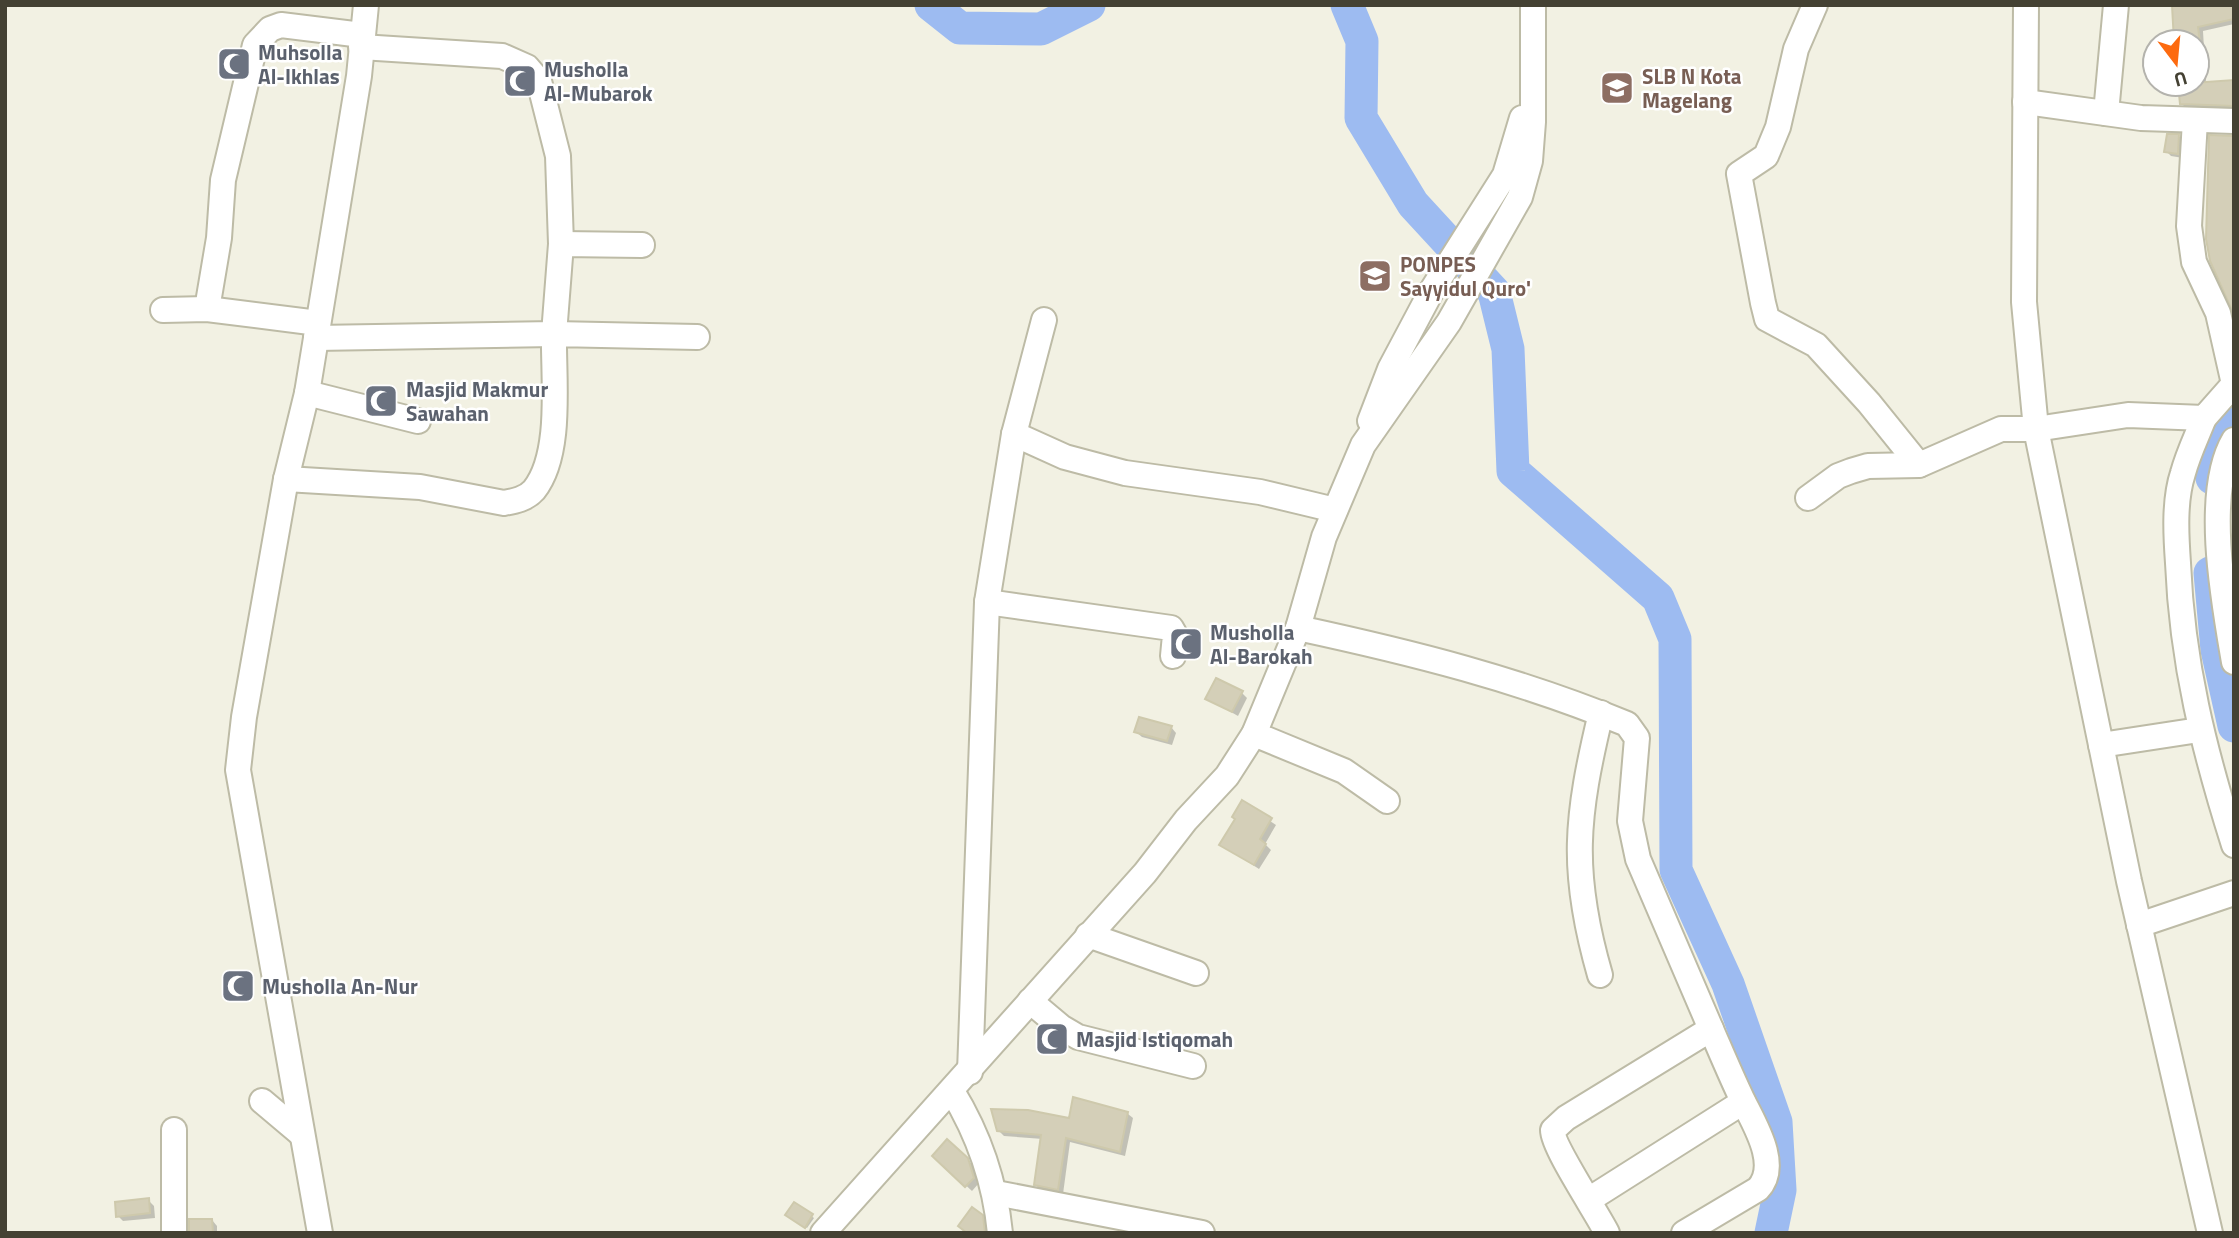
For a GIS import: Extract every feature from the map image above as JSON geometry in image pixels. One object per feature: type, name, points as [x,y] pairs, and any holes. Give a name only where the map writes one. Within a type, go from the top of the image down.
[{"type":"street","points":[[320,1233],[238,770],[244,717],[286,479],[307,393],[359,76],[366,5]]},
{"type":"street","points":[[1363,445],[1449,321],[1520,197],[1530,161],[1533,5]]},
{"type":"street","points":[[1815,5],[1796,49],[1778,127],[1766,156],[1739,174],[1763,303],[1767,319],[1816,345],[1919,465]]},
{"type":"street","points":[[2026,5],[2024,302],[2036,429],[2139,925],[2210,1233]]},
{"type":"street","points":[[2106,113],[2116,5]]},
{"type":"street","points":[[207,309],[219,238],[223,180],[256,46],[270,29],[281,25],[362,41],[502,56],[527,67],[539,81],[558,156],[561,244],[554,334],[553,439],[535,489],[527,496],[504,503],[420,488],[286,479]]},
{"type":"street","points":[[823,1233],[970,1072],[1227,776],[1254,734],[1298,628],[1305,597],[1335,510],[1363,445],[1390,369],[1432,290],[1505,176],[1533,78]]},
{"type":"street","points":[[2025,102],[2106,113],[2234,121]]},
{"type":"street","points":[[2195,120],[2189,226],[2194,262],[2218,313],[2234,384],[2204,418],[2182,474],[2176,533],[2179,603],[2190,691],[2234,845]]},
{"type":"street","points":[[561,244],[642,244]]},
{"type":"street","points":[[163,310],[207,309],[317,331],[697,338]]},
{"type":"street","points":[[970,1072],[987,602],[1014,434],[1044,320]]},
{"type":"street","points":[[307,393],[418,421]]},
{"type":"street","points":[[1808,498],[1838,476],[1851,471],[1868,466],[1919,465],[2001,429],[2036,429],[2128,415],[2204,418]]},
{"type":"street","points":[[1014,434],[1065,457],[1125,473],[1260,492],[1335,510]]},
{"type":"street","points":[[2234,440],[2218,493],[2227,552],[2234,662]]},
{"type":"street","points":[[987,602],[1171,628],[1175,635],[1173,656]]},
{"type":"street","points":[[1298,628],[1418,654],[1504,678],[1627,724],[1637,738],[1630,821],[1638,859],[1743,1102],[1758,1128],[1764,1147],[1765,1179],[1758,1189],[1684,1233]]},
{"type":"street","points":[[1600,975],[1589,936],[1577,860],[1584,782],[1601,713]]},
{"type":"street","points":[[2101,745],[2199,730]]},
{"type":"street","points":[[1254,734],[1344,771],[1387,801]]},
{"type":"street","points":[[2139,925],[2234,893]]},
{"type":"street","points":[[1088,935],[1196,973]]},
{"type":"street","points":[[1031,1002],[1061,1027],[1078,1037],[1193,1066]]},
{"type":"street","points":[[1607,1233],[1590,1199],[1556,1146],[1553,1130],[1566,1118],[1711,1029]]},
{"type":"street","points":[[953,1091],[975,1136],[996,1194],[1000,1233]]},
{"type":"street","points":[[262,1101],[300,1132]]},
{"type":"street","points":[[1590,1199],[1743,1102]]},
{"type":"street","points":[[174,1130],[174,1233]]},
{"type":"street","points":[[996,1194],[1202,1233]]},
{"type":"building","points":[[2172,5],[2234,5],[2234,19],[2198,28],[2173,28]]},
{"type":"building","points":[[2234,80],[2234,106],[2180,104],[2179,98],[2211,98],[2211,82]]},
{"type":"building","points":[[2167,134],[2179,134],[2178,154],[2164,152]]},
{"type":"building","points":[[2209,135],[2234,136],[2234,315],[2210,261],[2206,239]]},
{"type":"building","points":[[1216,678],[1243,691],[1232,712],[1205,699]]},
{"type":"building","points":[[1139,717],[1172,726],[1167,741],[1134,732]]},
{"type":"building","points":[[1242,800],[1272,818],[1260,839],[1266,844],[1254,865],[1219,845],[1235,819],[1232,817]]},
{"type":"building","points":[[1073,1097],[1128,1112],[1120,1152],[1066,1138],[1058,1190],[1034,1185],[1041,1135],[997,1131],[991,1109],[1028,1110],[1069,1118]]},
{"type":"building","points":[[947,1139],[968,1158],[974,1178],[965,1187],[932,1156]]},
{"type":"building","points":[[149,1198],[150,1213],[116,1217],[115,1202]]},
{"type":"building","points":[[794,1202],[813,1214],[805,1228],[785,1215]]},
{"type":"building","points":[[972,1207],[983,1215],[985,1233],[967,1233],[958,1226]]},
{"type":"building","points":[[189,1219],[212,1219],[213,1233],[189,1233]]},
{"type":"waterway","points":[[931,5],[960,28],[1041,29],[1089,5]]},
{"type":"waterway","points":[[1347,5],[1362,41],[1361,118],[1413,204],[1494,292],[1508,349],[1513,471],[1658,598],[1675,639],[1676,870],[1728,984],[1776,1122],[1780,1190],[1771,1233]]},
{"type":"waterway","points":[[2212,478],[2234,400]]},
{"type":"waterway","points":[[2210,573],[2217,650],[2234,726]]},
{"type":"place","name":"Muhsolla Al-Ikhlas","points":[[234,64]]},
{"type":"place","name":"Musholla Al-Mubarok","points":[[520,81]]},
{"type":"place","name":"SLB N Kota Magelang","points":[[1617,88]]},
{"type":"place","name":"PONPES Sayyidul Quro'","points":[[1375,276]]},
{"type":"place","name":"Masjid Makmur Sawahan","points":[[381,401]]},
{"type":"place","name":"Musholla Al-Barokah","points":[[1186,644]]},
{"type":"place","name":"Musholla An-Nur","points":[[238,986]]},
{"type":"place","name":"Masjid Istiqomah","points":[[1052,1039]]}]
